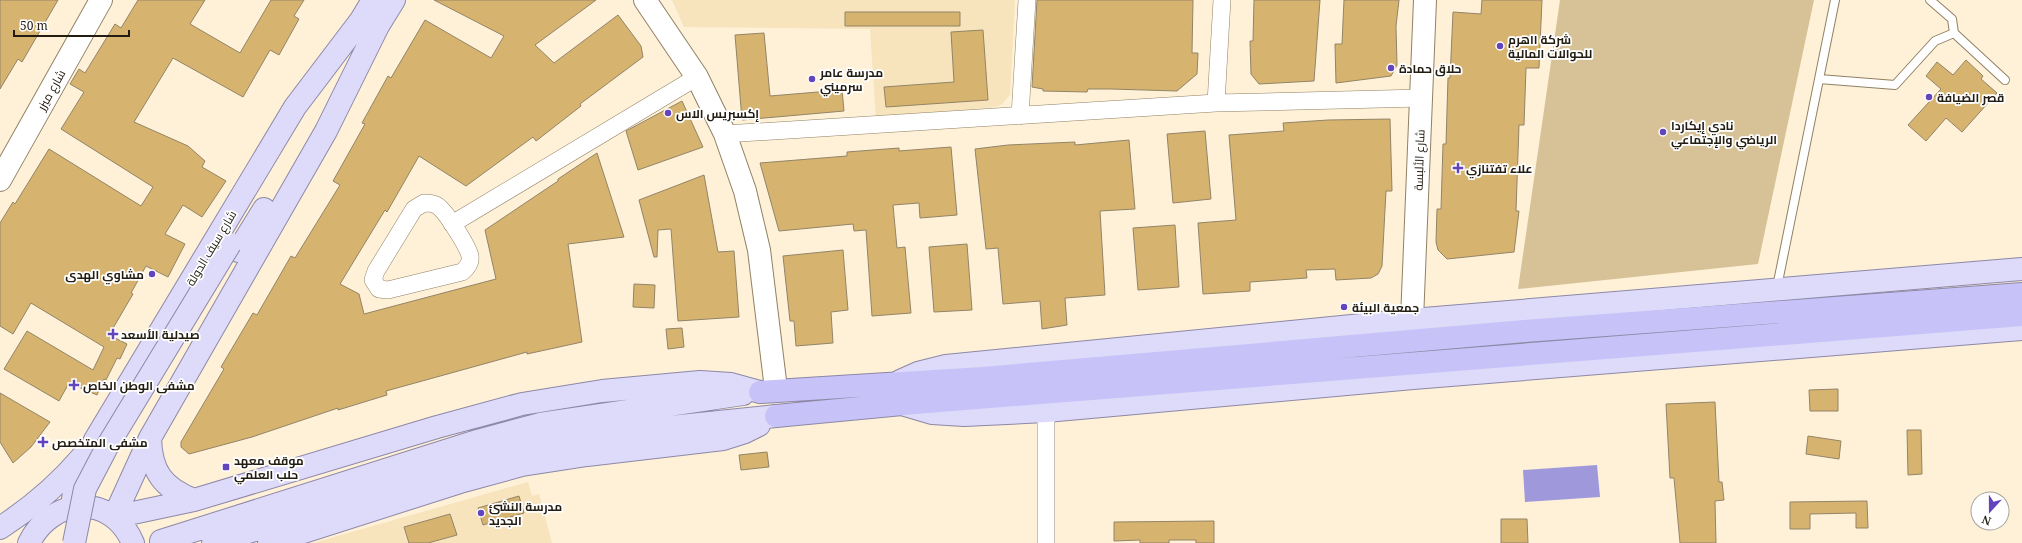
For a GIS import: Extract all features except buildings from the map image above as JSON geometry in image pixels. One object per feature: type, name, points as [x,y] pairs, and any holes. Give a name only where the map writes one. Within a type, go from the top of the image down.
[{"type":"highway","points":[[768,391],[990,377],[1517,332],[2022,294]]},
{"type":"highway","points":[[776,416],[902,404],[2022,315]]},
{"type":"main road","name":"شارع سيف الدولة","points":[[114,517],[150,438],[326,131],[370,23],[373,0]]},
{"type":"main road","name":"شارع سيف الدولة","points":[[70,508],[75,487],[95,440],[294,107],[370,23],[394,0]]},
{"type":"main road","points":[[81,543],[96,493],[116,450],[234,248],[370,23]]},
{"type":"main road","points":[[74,543],[85,489],[108,445],[234,248]]},
{"type":"main road","points":[[899,382],[918,373],[946,366],[1412,320],[2022,269]]},
{"type":"main road","points":[[902,404],[932,412],[964,415],[1046,411],[1413,378],[2022,330]]},
{"type":"main road","points":[[114,517],[194,500],[438,427],[522,404],[602,391],[700,382],[731,384],[768,391]]},
{"type":"main road","points":[[161,541],[476,441],[540,424],[768,391]]},
{"type":"main road","points":[[213,543],[476,461],[538,444],[603,434],[776,416]]},
{"type":"main road","points":[[269,543],[460,482],[522,465],[587,455],[723,439],[745,432],[776,416]]},
{"type":"main road","points":[[150,438],[151,455],[156,470],[165,484],[179,494],[194,500]]},
{"type":"main road","points":[[0,528],[28,510],[64,478],[95,440]]},
{"type":"main road","points":[[29,543],[35,531],[44,520],[56,512],[70,508],[93,508],[114,517],[133,543]]},
{"type":"street","name":"شارع ميزر","points":[[0,180],[102,0]]},
{"type":"street","points":[[646,0],[697,77],[725,134],[745,191],[759,250],[768,391]]},
{"type":"street","points":[[1020,116],[1028,0]]},
{"type":"street","points":[[1216,103],[1222,0]]},
{"type":"street","name":"شارع الألبسة","points":[[1412,320],[1425,0]]},
{"type":"street","points":[[452,224],[697,77]]},
{"type":"street","points":[[725,134],[1216,103],[1421,98]]},
{"type":"street","points":[[424,203],[436,205],[441,209],[452,224],[470,257],[465,270],[388,290],[379,289],[375,285],[373,280],[376,271],[414,209],[419,205],[424,203]]},
{"type":"street","points":[[1046,411],[1046,543]]},
{"type":"lane","points":[[1777,289],[1835,0]]},
{"type":"lane","points":[[1930,0],[1952,19],[1954,33],[2005,80]]},
{"type":"lane","points":[[1819,79],[1895,85],[1935,41],[1954,33]]},
{"type":"shaded area","points":[[672,0],[1015,0],[1010,95],[1002,104],[996,107],[876,119],[870,29],[684,27]]},
{"type":"shaded area","name":"نادي إيكاردا الرياضي والإجتماعي","points":[[1560,0],[1814,0],[1758,264],[1518,289]]},
{"type":"shaded area","points":[[1597,465],[1600,497],[1525,502],[1523,470]]},
{"type":"shaded area","name":"مدرسة النشئ الجديد","points":[[528,482],[532,496],[539,494],[552,543],[313,543]]},
{"type":"place","name":"شركة ااهرم للحوالات المالية","points":[[1500,46]]},
{"type":"place","name":"حلاق حمادة","points":[[1391,68]]},
{"type":"place","name":"مدرسة عامر سرميني","points":[[812,79]]},
{"type":"place","name":"قصر الضيافة","points":[[1929,97]]},
{"type":"place","name":"إكسبريس الاس","points":[[668,113]]},
{"type":"place","name":"نادي إيكاردا الرياضي والإجتماعي","points":[[1663,132]]},
{"type":"place","name":"علاء تفتنازي","points":[[1458,168]]},
{"type":"place","name":"مشاوي الهدى","points":[[152,274]]},
{"type":"place","name":"جمعية البيئة","points":[[1344,307]]},
{"type":"place","name":"صيدلية الأسعد","points":[[113,334]]},
{"type":"place","name":"مشفى الوطن الخاص","points":[[74,385]]},
{"type":"place","name":"مشفى المتخصص","points":[[43,442]]},
{"type":"place","name":"موقف معهد حلب العلمي","points":[[226,467]]},
{"type":"place","name":"مدرسة النشئ الجديد","points":[[481,513]]}]
